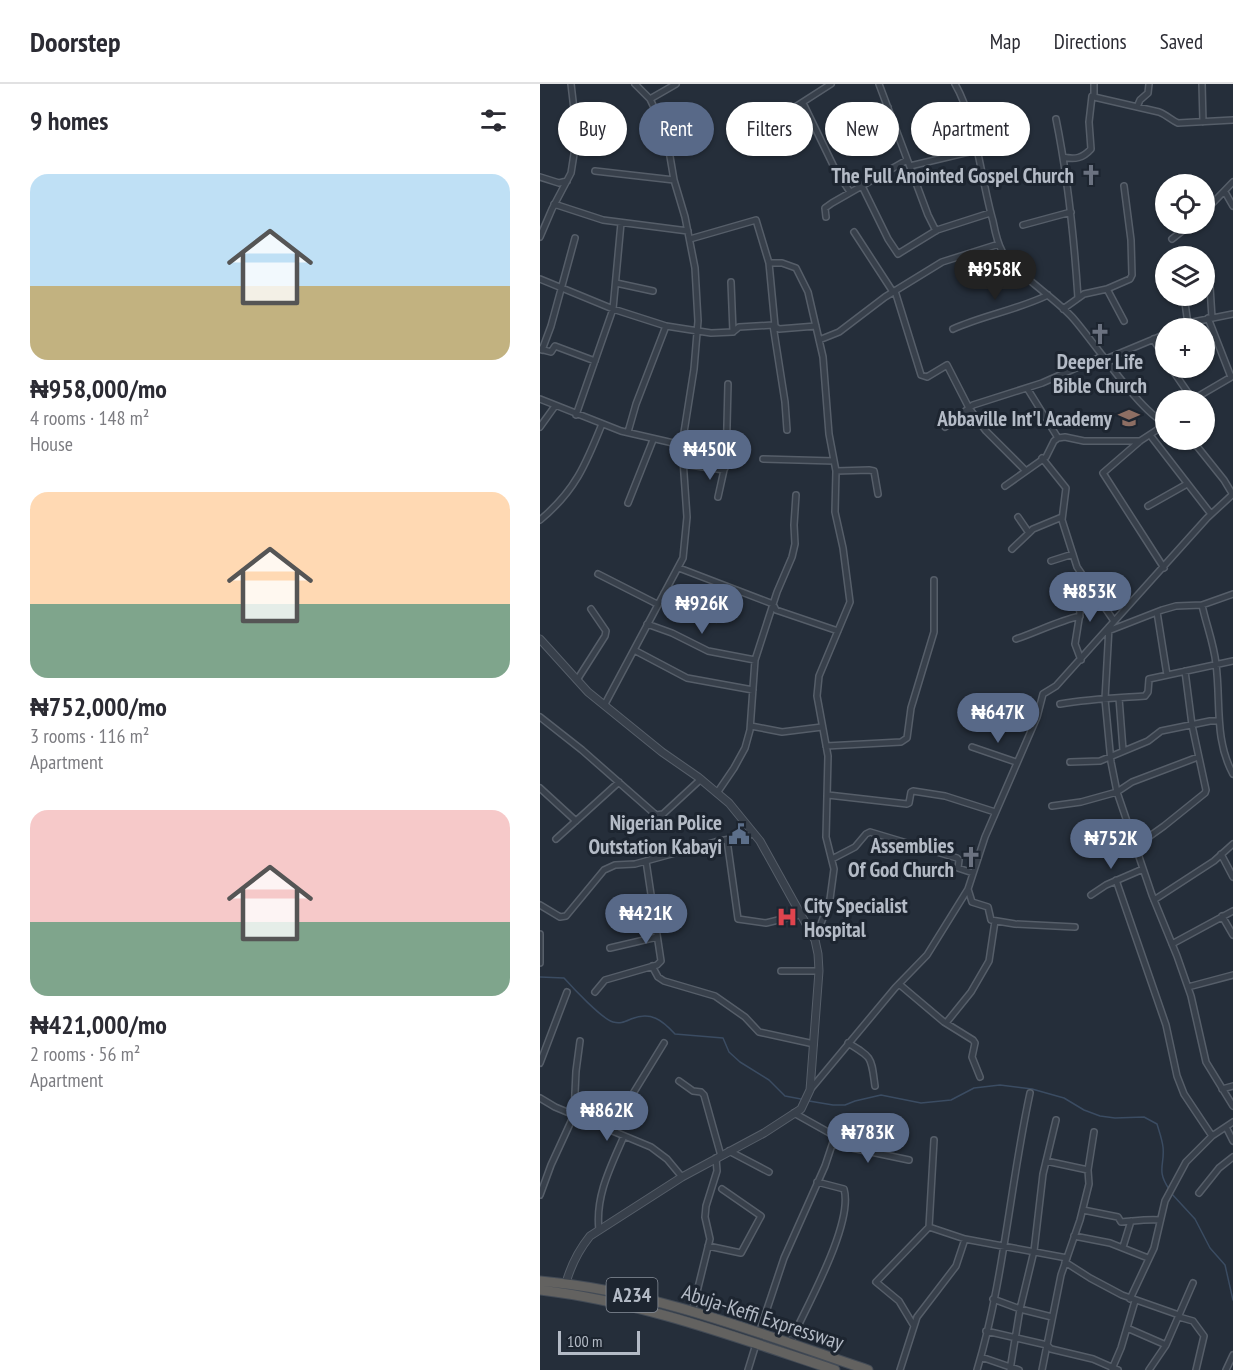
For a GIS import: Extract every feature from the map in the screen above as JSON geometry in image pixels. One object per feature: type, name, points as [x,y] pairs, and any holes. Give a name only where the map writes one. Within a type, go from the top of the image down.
[{"type":"highway","name":"Abuja-Keffi Expressway","points":[[540,1281],[617,1291],[759,1333],[868,1370]]},
{"type":"highway","name":"Abuja-Keffi Expressway","points":[[540,1290],[582,1295],[629,1305],[829,1369]]},
{"type":"street","points":[[540,237],[571,173],[577,135],[571,84]]},
{"type":"street","points":[[604,704],[683,558],[687,517],[682,446],[698,330],[699,305],[690,239],[666,133],[650,99],[635,84]]},
{"type":"street","points":[[650,99],[676,84]]},
{"type":"street","points":[[803,102],[831,84]]},
{"type":"street","points":[[879,84],[886,102]]},
{"type":"street","points":[[955,84],[964,102]]},
{"type":"street","points":[[1064,157],[1072,159],[1085,156],[1091,149],[1089,122],[1094,84]]},
{"type":"street","points":[[1137,107],[1149,93],[1149,84]]},
{"type":"street","points":[[1202,84],[1203,122]]},
{"type":"street","points":[[1094,95],[1097,98],[1167,115],[1172,121],[1178,123],[1233,120]]},
{"type":"street","points":[[1146,95],[1149,110]]},
{"type":"street","points":[[1056,119],[1064,157],[1071,212],[1078,298]]},
{"type":"street","points":[[813,123],[834,167],[850,192]]},
{"type":"street","points":[[899,136],[936,231]]},
{"type":"street","points":[[825,217],[825,208],[850,192],[909,163],[946,156]]},
{"type":"street","points":[[978,156],[990,213],[1002,251],[1012,264],[1063,309],[1155,417]]},
{"type":"street","points":[[595,171],[675,180]]},
{"type":"street","points":[[540,177],[559,183],[567,181]]},
{"type":"street","points":[[1215,202],[1233,182]]},
{"type":"street","points":[[862,186],[888,240],[897,253],[936,231],[990,213]]},
{"type":"street","points":[[1063,309],[1084,294],[1107,289],[1130,279],[1132,275],[1131,240],[1124,186]]},
{"type":"street","points":[[1225,192],[1233,206]]},
{"type":"street","points":[[554,204],[603,220],[688,231]]},
{"type":"street","points":[[1023,225],[1071,212]]},
{"type":"street","points":[[690,239],[755,219],[769,263],[787,430]]},
{"type":"street","points":[[576,415],[613,309],[621,223]]},
{"type":"street","points":[[854,232],[894,292],[921,375],[927,377],[947,365],[969,408],[986,431],[1026,471]]},
{"type":"street","points":[[1172,239],[1178,234]]},
{"type":"street","points":[[575,238],[541,349],[551,352],[555,346],[595,361]]},
{"type":"street","points":[[819,340],[839,332],[894,292],[947,260],[999,244]]},
{"type":"street","points":[[769,263],[782,263],[796,268],[808,292],[823,357],[829,434],[836,471],[835,512],[843,548],[850,602],[819,676],[817,696],[828,756],[826,831],[834,869],[830,899],[814,940]]},
{"type":"street","points":[[540,279],[613,309],[666,326],[711,333],[733,332],[739,327],[774,326],[779,329],[816,326]]},
{"type":"street","points":[[731,282],[733,332]]},
{"type":"street","points":[[616,283],[653,291]]},
{"type":"street","points":[[1107,289],[1124,321]]},
{"type":"street","points":[[953,329],[976,318],[1031,303],[1048,295]]},
{"type":"street","points":[[1210,306],[1210,318],[1233,314]]},
{"type":"street","points":[[628,432],[636,404],[666,326]]},
{"type":"street","points":[[1209,390],[1232,376],[1215,331]]},
{"type":"street","points":[[945,427],[969,408],[1153,339],[1155,342]]},
{"type":"street","points":[[718,497],[726,466],[728,384]]},
{"type":"street","points":[[1027,388],[1059,438]]},
{"type":"street","points":[[540,399],[602,424],[653,440],[682,446]]},
{"type":"street","points":[[540,427],[555,406]]},
{"type":"street","points":[[540,520],[568,494],[584,468],[602,424]]},
{"type":"street","points":[[1155,432],[1140,441],[1104,473],[1164,568]]},
{"type":"street","points":[[1150,435],[1211,514]]},
{"type":"street","points":[[1005,486],[1048,454],[1054,441],[1059,438],[1084,441],[1140,441]]},
{"type":"street","points":[[628,503],[653,440]]},
{"type":"street","points":[[566,1283],[570,1268],[590,1236],[682,1177],[764,1133],[801,1108],[810,1090],[848,1043],[927,955],[968,889],[995,812],[1037,717],[1043,693],[1056,686],[1081,660],[1211,514],[1233,494],[1200,450]]},
{"type":"street","points":[[1042,458],[1066,488],[1062,517],[1077,567],[1114,621]]},
{"type":"street","points":[[763,459],[834,460]]},
{"type":"street","points":[[683,464],[724,470]]},
{"type":"street","points":[[836,471],[874,471],[878,494]]},
{"type":"street","points":[[1148,506],[1187,484]]},
{"type":"street","points":[[717,793],[734,768],[746,744],[751,726],[755,660],[773,604],[794,551],[796,495]]},
{"type":"street","points":[[1012,549],[1040,525],[1062,517]]},
{"type":"street","points":[[1018,518],[1029,533]]},
{"type":"street","points":[[1051,561],[1073,554]]},
{"type":"street","points":[[679,568],[773,604],[776,610],[838,631]]},
{"type":"street","points":[[598,574],[657,604]]},
{"type":"street","points":[[826,746],[902,742],[907,738],[911,708],[934,632],[934,580]]},
{"type":"street","points":[[1081,660],[1075,642],[1080,616],[1076,587],[1086,581]]},
{"type":"street","points":[[664,593],[716,619]]},
{"type":"street","points":[[1109,629],[1176,606],[1202,605],[1233,594]]},
{"type":"street","points":[[1202,605],[1216,664],[1221,746],[1233,774]]},
{"type":"street","points":[[577,680],[606,631],[591,609]]},
{"type":"street","points":[[1157,612],[1167,675]]},
{"type":"street","points":[[1016,639],[1062,620],[1080,616]]},
{"type":"street","points":[[647,624],[672,633],[708,651],[755,660]]},
{"type":"street","points":[[1109,629],[1105,699],[1117,792],[1154,900],[1188,987],[1206,1062],[1233,1106]]},
{"type":"street","points":[[540,639],[588,692],[729,803],[760,841],[814,940],[818,954],[819,971],[810,1090]]},
{"type":"street","points":[[634,650],[687,678],[753,690]]},
{"type":"street","points":[[1060,704],[1094,698],[1147,695],[1149,679],[1233,661]]},
{"type":"street","points":[[1136,846],[1205,793],[1192,725],[1185,671]]},
{"type":"street","points":[[1119,698],[1124,750]]},
{"type":"street","points":[[540,717],[656,815],[660,816],[701,779]]},
{"type":"street","points":[[1070,762],[1100,761],[1148,741],[1161,731],[1218,721]]},
{"type":"street","points":[[751,726],[782,732],[822,727]]},
{"type":"street","points":[[972,747],[1016,762]]},
{"type":"street","points":[[1052,806],[1081,802],[1117,792],[1132,782],[1198,757]]},
{"type":"street","points":[[556,838],[619,782]]},
{"type":"street","points":[[540,788],[576,821]]},
{"type":"street","points":[[828,795],[907,804],[914,790],[945,796],[995,812]]},
{"type":"street","points":[[832,859],[855,848],[870,832],[957,858],[958,868],[973,873]]},
{"type":"street","points":[[540,905],[560,917],[566,916],[604,870],[615,865],[635,864],[754,834]]},
{"type":"street","points":[[727,840],[738,920],[766,923],[799,915]]},
{"type":"street","points":[[1154,900],[1233,844]]},
{"type":"street","points":[[1221,854],[1233,877]]},
{"type":"street","points":[[595,992],[605,980],[652,966],[660,961],[646,861]]},
{"type":"street","points":[[1091,895],[1143,868]]},
{"type":"street","points":[[1116,880],[1166,1025],[1176,1076],[1212,1136]]},
{"type":"street","points":[[968,889],[972,902],[988,907],[989,919],[1015,924],[1075,927]]},
{"type":"street","points":[[1172,944],[1233,911]]},
{"type":"street","points":[[1222,916],[1233,935]]},
{"type":"street","points":[[946,1023],[971,992],[986,966],[995,921]]},
{"type":"street","points":[[540,934],[540,963]]},
{"type":"street","points":[[610,948],[657,937]]},
{"type":"street","points":[[652,966],[658,977],[664,981],[715,996],[745,1017],[759,1032],[814,1044]]},
{"type":"street","points":[[781,971],[819,971]]},
{"type":"street","points":[[1188,987],[1233,975]]},
{"type":"street","points":[[899,984],[946,1023],[975,1043],[972,1057],[980,1077]]},
{"type":"street","points":[[540,1063],[567,992]]},
{"type":"street","points":[[540,1195],[574,1115],[580,1041]]},
{"type":"street","points":[[615,1132],[627,1105],[664,1043]]},
{"type":"street","points":[[848,1043],[868,1055],[872,1062],[875,1086]]},
{"type":"street","points":[[680,1081],[693,1091],[704,1095],[719,1157],[705,1217],[710,1239],[692,1312]]},
{"type":"street","points":[[1222,1089],[1233,1086]]},
{"type":"street","points":[[977,1370],[1005,1245],[1014,1175],[1030,1093]]},
{"type":"street","points":[[540,1098],[574,1115],[651,1147],[667,1159],[682,1177]]},
{"type":"street","points":[[759,1333],[784,1258],[818,1182],[835,1136],[794,1113]]},
{"type":"street","points":[[1011,1369],[1020,1309],[1034,1251],[1046,1161],[1056,1120]]},
{"type":"street","points":[[986,1330],[1093,1359],[1114,1369],[1127,1328],[1132,1300],[1154,1248],[1165,1201],[1186,1162],[1212,1136],[1233,1122]]},
{"type":"street","points":[[1226,1127],[1233,1141]]},
{"type":"street","points":[[1042,1370],[1066,1260],[1089,1185],[1088,1170],[1094,1132]]},
{"type":"street","points":[[599,1230],[598,1218],[603,1184],[624,1136]]},
{"type":"street","points":[[914,1326],[899,1301],[876,1282],[929,1227],[934,1140]]},
{"type":"street","points":[[833,1144],[909,1160]]},
{"type":"street","points":[[729,1151],[769,1172]]},
{"type":"street","points":[[1199,1193],[1222,1164],[1233,1157]]},
{"type":"street","points":[[1046,1161],[1088,1170]]},
{"type":"street","points":[[789,1343],[832,1257],[844,1209],[844,1189],[818,1182]]},
{"type":"street","points":[[708,1246],[741,1253],[761,1216],[722,1189]]},
{"type":"street","points":[[1083,1210],[1118,1216],[1121,1222],[1138,1219],[1160,1220]]},
{"type":"street","points":[[1123,1247],[1131,1221]]},
{"type":"street","points":[[929,1227],[965,1239],[1034,1251],[1066,1260],[1090,1278],[1132,1300],[1193,1322],[1204,1335],[1196,1370]]},
{"type":"street","points":[[1074,1236],[1123,1247],[1148,1258]]},
{"type":"street","points":[[900,1370],[919,1314],[956,1266],[965,1239]]},
{"type":"street","points":[[1149,1370],[1166,1345],[1193,1283]]},
{"type":"street","points":[[993,1299],[1052,1317]]},
{"type":"street","points":[[1127,1328],[1166,1345]]},
{"type":"street","points":[[748,1370],[756,1344]]},
{"type":"street","points":[[1226,1370],[1233,1355]]},
{"type":"street","points":[[981,1357],[1019,1370]]},
{"type":"waterway","points":[[540,977],[564,978],[595,1009],[613,1022],[620,1023],[644,1016],[656,1018],[675,1034],[723,1038],[729,1052],[740,1062],[769,1080],[785,1096],[801,1099]]},
{"type":"waterway","points":[[809,1101],[845,1105],[881,1095],[921,1103],[951,1100],[974,1088],[1000,1085],[1032,1089],[1064,1098],[1100,1116],[1144,1117],[1157,1124],[1163,1147],[1162,1172],[1169,1189]]},
{"type":"waterway","points":[[1171,1193],[1195,1219],[1210,1248],[1225,1265],[1233,1300]]},
{"type":"place","name":"The Full Anointed Gospel Church","points":[[1091,175]]},
{"type":"place","name":"Deeper Life Bible Church","points":[[1100,334]]},
{"type":"place","name":"Abbaville Int'l Academy","points":[[1129,418]]},
{"type":"place","name":"Nigerian Police Outstation Kabayi","points":[[739,834]]},
{"type":"place","name":"Assemblies Of God Church","points":[[971,857]]},
{"type":"place","name":"City Specialist Hospital","points":[[787,917]]}]
